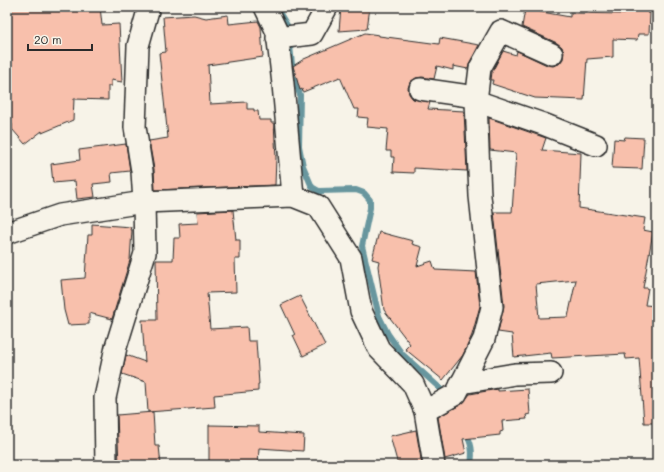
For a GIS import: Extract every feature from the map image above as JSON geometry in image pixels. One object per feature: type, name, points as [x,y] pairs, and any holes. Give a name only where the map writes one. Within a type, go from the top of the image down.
[{"type":"street","points":[[106,465],[105,398],[116,347],[145,253],[142,172],[135,127],[138,46],[149,7]]},
{"type":"street","points":[[265,7],[277,32],[293,196]]},
{"type":"street","points":[[277,38],[312,34],[327,7]]},
{"type":"street","points":[[425,411],[456,394],[484,339],[492,307],[480,196],[476,99],[480,68],[501,31],[552,54]]},
{"type":"street","points":[[420,89],[476,99],[596,145]]},
{"type":"street","points":[[7,233],[60,215],[144,202],[293,196],[318,206],[351,258],[361,311],[379,349],[412,384],[425,411],[434,465]]},
{"type":"street","points":[[461,383],[515,374],[550,373]]},
{"type":"building","points":[[7,7],[100,7],[102,25],[119,24],[122,82],[111,80],[111,86],[108,86],[108,100],[74,99],[73,120],[42,133],[42,131],[25,144],[12,129],[12,124],[10,124],[10,116],[7,116]]},
{"type":"building","points":[[341,7],[370,7],[367,29],[339,31]]},
{"type":"building","points":[[525,9],[570,17],[570,13],[625,14],[625,10],[648,11],[648,13],[650,13],[649,34],[638,34],[637,40],[613,39],[613,57],[587,59],[584,100],[535,98],[492,84],[493,80],[491,80],[492,72],[503,51],[516,55],[517,51],[547,65],[553,66],[559,64],[563,59],[564,52],[562,47],[557,43],[522,27]]},
{"type":"building","points":[[194,15],[206,18],[228,15],[229,24],[258,21],[261,27],[263,57],[208,65],[210,104],[247,102],[247,109],[254,109],[254,111],[258,111],[259,120],[271,120],[271,123],[274,123],[276,158],[275,185],[155,190],[154,169],[149,141],[168,138],[159,53],[166,52],[163,17]]},
{"type":"building","points":[[365,33],[439,44],[440,38],[479,45],[468,69],[453,66],[453,70],[437,66],[434,79],[422,77],[416,78],[410,82],[408,88],[409,94],[413,99],[430,102],[428,109],[464,111],[467,171],[414,168],[414,173],[393,172],[394,157],[391,157],[391,151],[386,151],[388,129],[367,127],[368,118],[358,117],[359,109],[354,109],[340,77],[303,92],[302,89],[300,90],[293,66],[304,59]]},
{"type":"building","points":[[489,118],[546,138],[542,150],[581,153],[579,208],[645,218],[643,230],[653,232],[643,288],[648,288],[645,305],[657,306],[654,334],[657,333],[657,423],[644,423],[639,358],[626,359],[625,354],[552,358],[551,353],[514,357],[512,334],[498,332],[504,306],[494,212],[512,212],[516,153],[490,150]],"holes":[[[576,280],[568,317],[539,318],[536,284]]]},
{"type":"building","points":[[625,137],[644,138],[642,169],[612,168],[614,139],[624,140]]},
{"type":"building","points":[[126,144],[130,171],[111,173],[112,182],[93,184],[95,197],[77,199],[75,181],[53,183],[51,164],[80,160],[79,150]]},
{"type":"building","points":[[233,210],[236,240],[240,240],[240,259],[235,259],[236,292],[207,293],[210,329],[247,327],[248,341],[256,341],[259,384],[258,391],[214,395],[215,407],[148,412],[146,382],[122,374],[126,355],[145,362],[142,320],[157,320],[156,260],[173,260],[174,238],[180,238],[179,224],[198,223],[197,212]]},
{"type":"building","points":[[92,224],[131,227],[130,260],[112,319],[89,313],[89,324],[68,325],[64,310],[61,280],[85,278],[88,235],[92,235]]},
{"type":"building","points":[[379,232],[413,241],[412,244],[422,247],[417,266],[432,261],[435,270],[476,272],[480,306],[472,335],[463,355],[443,380],[405,349],[410,344],[384,310],[378,266],[379,261],[372,259]]},
{"type":"building","points":[[300,296],[325,345],[303,356],[281,305]]},
{"type":"building","points":[[498,389],[498,391],[528,389],[530,414],[526,415],[527,419],[502,421],[503,431],[500,432],[500,435],[463,439],[466,453],[445,459],[438,417],[462,404],[470,394]]},
{"type":"building","points":[[153,412],[155,446],[159,446],[161,465],[119,465],[117,415]]},
{"type":"building","points":[[209,425],[259,426],[259,432],[304,435],[303,451],[259,448],[258,465],[209,465]]},
{"type":"building","points":[[416,430],[422,465],[398,465],[390,436]]},
{"type":"waterway","points":[[276,7],[288,27],[293,74],[300,95],[299,146],[303,166],[312,187],[319,191],[356,190],[364,193],[370,200],[370,208],[362,246],[379,316],[388,334],[402,354],[443,391],[457,416]]},
{"type":"waterway","points":[[465,431],[471,448],[471,465]]}]
